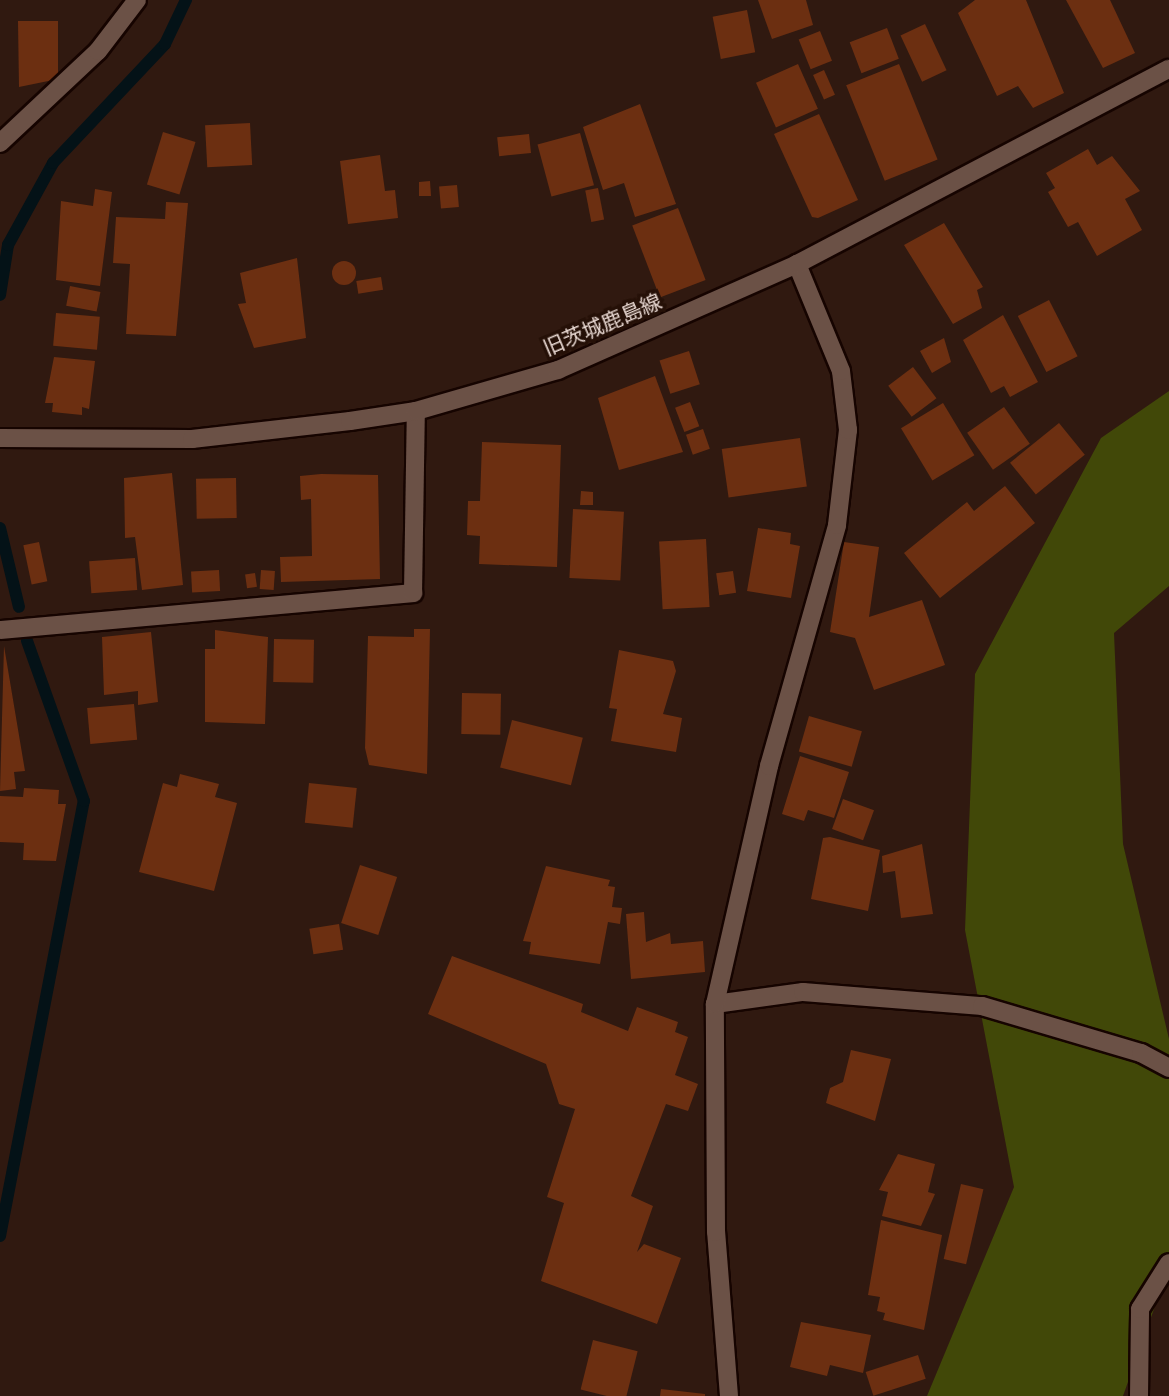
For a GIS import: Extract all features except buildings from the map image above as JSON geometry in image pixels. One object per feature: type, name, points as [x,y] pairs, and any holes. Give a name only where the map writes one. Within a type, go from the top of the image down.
[{"type":"street","points":[[0,143],[98,51],[137,0]]},
{"type":"street","name":"旧茨城鹿島線","points":[[0,438],[192,439],[416,411],[558,370],[797,264],[1169,69]]},
{"type":"street","points":[[729,1396],[716,1232],[715,1004],[769,766],[837,525],[848,430],[841,371],[797,264]]},
{"type":"street","points":[[0,630],[414,593],[416,411]]},
{"type":"street","points":[[715,1004],[803,992],[982,1006],[1141,1053],[1169,1068]]},
{"type":"street","points":[[1139,1396],[1140,1309],[1169,1263]]},
{"type":"green space","points":[[1169,391],[1169,586],[1114,633],[1123,844],[1169,1039],[1169,1267],[1123,1396],[927,1396],[1014,1187],[965,930],[975,674],[1101,438]]},
{"type":"waterway","points":[[0,295],[8,245],[53,163],[165,44],[186,0]]},
{"type":"waterway","points":[[0,528],[19,607]]},
{"type":"waterway","points":[[0,1236],[84,801],[27,641]]}]
